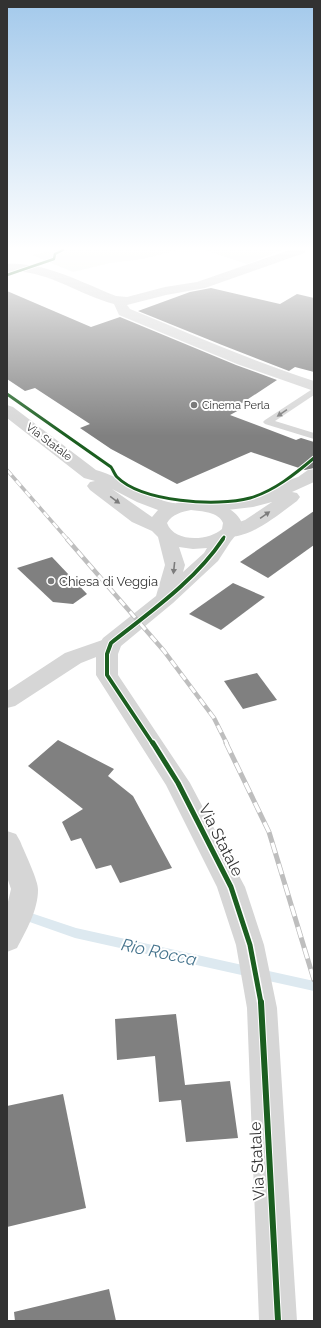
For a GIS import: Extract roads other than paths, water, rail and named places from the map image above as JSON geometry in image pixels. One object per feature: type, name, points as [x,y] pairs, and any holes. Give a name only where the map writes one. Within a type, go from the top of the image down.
[{"type":"street","points":[[124,312],[297,381],[314,386]]},
{"type":"street","name":"Via Statale","points":[[7,410],[90,474],[101,476],[142,498],[173,509]]},
{"type":"street","name":"Via Statale","points":[[90,474],[89,481],[139,518],[177,541],[202,544],[214,541],[252,524],[300,490],[309,478]]},
{"type":"street","points":[[166,599],[176,566],[158,522],[161,516],[173,509],[191,505],[210,507],[253,502],[276,495],[289,486],[309,478]]},
{"type":"street","points":[[7,701],[72,658],[111,643],[166,599],[211,557],[232,526],[231,520],[227,515],[210,507]]},
{"type":"street","name":"Via Statale","points":[[111,643],[107,654],[107,676],[124,698],[178,783],[231,887],[250,945],[262,1008],[278,1321]]},
{"type":"street","points":[[7,841],[25,888],[20,910],[7,940]]},
{"type":"lane","points":[[314,391],[268,422],[309,435],[314,427]]},
{"type":"waterway","name":"Rio Rocca","points":[[7,909],[75,933],[314,986]]},
{"type":"railway","points":[[7,470],[68,540]]},
{"type":"railway","points":[[67,539],[164,651],[214,718],[227,744]]},
{"type":"railway","points":[[226,743],[269,832],[314,980]]},
{"type":"place","name":"Cinema Perla","points":[[194,405]]},
{"type":"place","name":"Chiesa di Veggia","points":[[51,581]]}]
